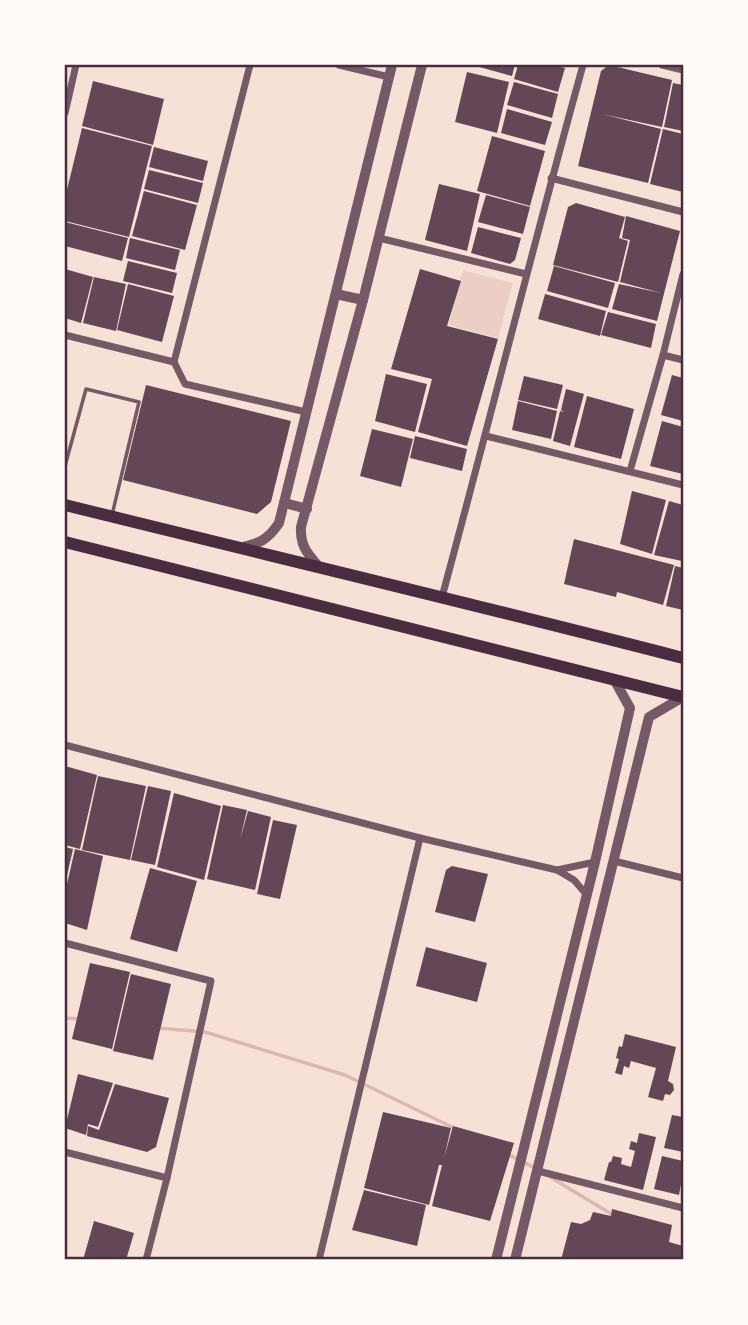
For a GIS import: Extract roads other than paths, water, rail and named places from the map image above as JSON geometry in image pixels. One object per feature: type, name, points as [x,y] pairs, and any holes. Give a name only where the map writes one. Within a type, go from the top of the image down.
[{"type":"main road","points":[[65,505],[683,658]]},
{"type":"main road","points":[[65,542],[683,697]]},
{"type":"street","points":[[65,113],[76,65]]},
{"type":"street","points":[[250,65],[174,362],[185,384],[306,412]]},
{"type":"street","points":[[339,65],[389,77]]},
{"type":"street","points":[[237,549],[262,542],[279,523],[392,65]]},
{"type":"street","points":[[320,569],[304,550],[300,538],[301,527],[363,300],[422,65]]},
{"type":"street","points":[[442,597],[583,65]]},
{"type":"street","points":[[662,65],[683,70]]},
{"type":"street","points":[[551,178],[683,212]]},
{"type":"street","points":[[379,238],[526,274]]},
{"type":"street","points":[[630,471],[683,274]]},
{"type":"street","points":[[336,293],[363,300]]},
{"type":"street","points":[[65,335],[174,362]]},
{"type":"street","points":[[663,355],[683,360]]},
{"type":"street","points":[[486,436],[683,485]]},
{"type":"street","points":[[285,503],[307,509]]},
{"type":"street","points":[[496,1260],[595,862],[630,708],[615,681]]},
{"type":"street","points":[[515,1260],[649,717],[683,697]]},
{"type":"street","points":[[619,759],[626,745],[632,740],[639,745],[640,761]]},
{"type":"street","points":[[65,745],[421,838],[557,870],[574,880],[586,894]]},
{"type":"street","points":[[319,1260],[421,838]]},
{"type":"street","points":[[614,861],[683,878]]},
{"type":"street","points":[[557,870],[595,862]]},
{"type":"street","points":[[65,943],[211,981],[146,1260]]},
{"type":"street","points":[[65,1152],[167,1178]]},
{"type":"street","points":[[538,1171],[683,1208]]},
{"type":"lane","points":[[65,467],[86,389],[139,402],[111,517]]},
{"type":"waterway","points":[[65,1018],[80,1019]]},
{"type":"waterway","points":[[157,1028],[205,1032],[345,1075],[456,1129]]},
{"type":"waterway","points":[[507,1154],[535,1168]]},
{"type":"waterway","points":[[550,1177],[613,1215]]}]
